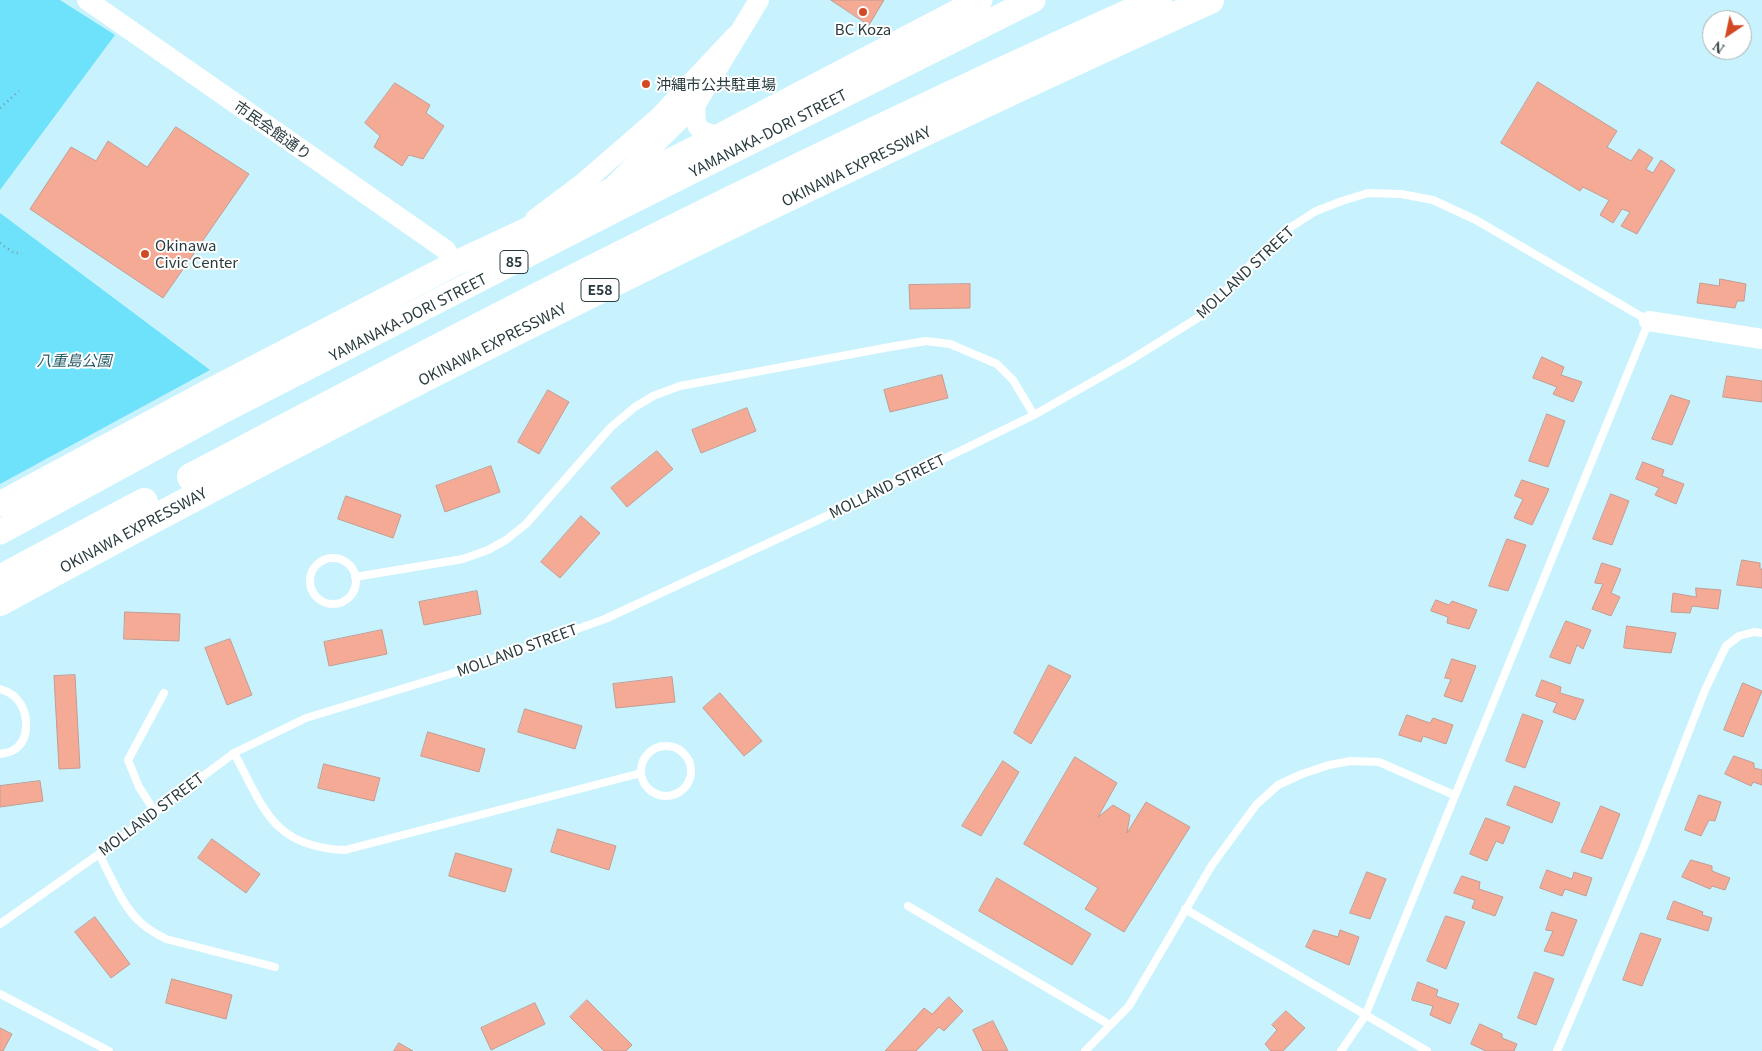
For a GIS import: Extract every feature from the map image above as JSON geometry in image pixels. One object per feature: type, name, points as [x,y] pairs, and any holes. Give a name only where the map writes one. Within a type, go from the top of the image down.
[{"type":"highway","name":"OKINAWA EXPRESSWAY","points":[[0,579],[218,463],[616,257],[1065,41],[1158,0]]},
{"type":"highway","name":"OKINAWA EXPRESSWAY","points":[[0,602],[186,501],[470,355],[785,199],[1074,61],[1210,0]]},
{"type":"main road","name":"YAMANAKA-DORI STREET","points":[[0,504],[201,395],[454,264],[720,136],[980,0]]},
{"type":"main road","name":"YAMANAKA-DORI STREET","points":[[0,532],[219,413],[676,179],[1033,0]]},
{"type":"street","name":"市民会館通り","points":[[87,0],[446,250],[454,264]]},
{"type":"street","points":[[592,196],[696,104],[736,35],[759,0]]},
{"type":"street","points":[[573,232],[592,196],[659,117],[736,35]]},
{"type":"street","points":[[696,104],[694,119],[696,126],[704,133],[720,136]]},
{"type":"street","points":[[592,196],[611,206],[649,186],[676,179]]},
{"type":"street","name":"MOLLAND STREET","points":[[1649,321],[1762,339]]},
{"type":"lane","name":"MOLLAND STREET","points":[[0,924],[234,753],[306,718],[460,671],[605,619],[818,520],[1034,416],[1129,361],[1204,314],[1246,269],[1291,227],[1316,211],[1368,193],[1401,194],[1433,200],[1476,220],[1649,321]]},
{"type":"lane","points":[[1340,1051],[1366,1016],[1454,795],[1649,321]]},
{"type":"lane","points":[[355,577],[463,559],[488,550],[506,540],[526,524],[611,427],[635,407],[653,396],[680,386],[890,347],[926,342],[950,344],[997,364],[1013,380],[1034,416]]},
{"type":"lane","points":[[340,559],[349,564],[355,577],[354,590],[344,602],[326,603],[318,599],[310,588],[309,579],[313,568],[322,560],[340,559]]},
{"type":"lane","points":[[1557,1051],[1642,849],[1705,690],[1726,646],[1739,636],[1754,632],[1762,633]]},
{"type":"lane","points":[[0,689],[9,692],[17,698],[23,710],[26,732],[20,744],[12,751],[0,754]]},
{"type":"lane","points":[[155,812],[139,787],[128,760],[164,693]]},
{"type":"lane","points":[[661,746],[670,746],[679,750],[687,757],[691,765],[691,776],[687,786],[679,793],[670,797],[652,792],[644,785],[641,773],[642,763],[647,755],[661,746]]},
{"type":"lane","points":[[234,753],[268,816],[279,828],[309,845],[345,850],[641,773]]},
{"type":"lane","points":[[1085,1051],[1129,1006],[1212,865],[1256,804],[1278,785],[1302,774],[1330,765],[1351,761],[1379,762],[1454,795]]},
{"type":"lane","points":[[98,854],[138,920],[152,932],[166,939],[275,968]]},
{"type":"lane","points":[[908,906],[1110,1026]]},
{"type":"lane","points":[[1185,909],[1427,1051]]},
{"type":"lane","points":[[0,994],[109,1051]]},
{"type":"path","points":[[0,108],[19,91]]},
{"type":"path","points":[[0,243],[14,253],[22,253]]},
{"type":"green space","points":[[0,0],[60,0],[115,35],[0,190]]},
{"type":"green space","name":"八重島公園","points":[[0,213],[210,370],[0,484]]},
{"type":"building","name":"BC Koza","points":[[831,0],[884,0],[869,25]]},
{"type":"building","points":[[1538,82],[1617,131],[1607,147],[1631,161],[1639,149],[1653,158],[1646,169],[1653,173],[1661,160],[1675,170],[1637,234],[1621,226],[1630,212],[1622,209],[1613,223],[1600,215],[1609,200],[1583,187],[1580,191],[1501,143]]},
{"type":"building","points":[[395,83],[430,105],[426,113],[444,126],[423,159],[409,155],[402,166],[374,147],[380,136],[365,123]]},
{"type":"building","name":"Okinawa Civic Center","points":[[176,127],[249,174],[163,298],[30,209],[71,147],[96,161],[108,141],[147,167]]},
{"type":"building","points":[[1720,279],[1746,284],[1744,301],[1737,301],[1735,308],[1697,303],[1700,283],[1719,286]]},
{"type":"building","points":[[970,284],[970,308],[910,309],[909,285]]},
{"type":"building","points":[[1542,357],[1564,367],[1561,375],[1582,382],[1573,402],[1553,394],[1557,387],[1533,378]]},
{"type":"building","points":[[942,375],[948,398],[890,412],[884,390]]},
{"type":"building","points":[[1727,376],[1762,381],[1762,402],[1723,397]]},
{"type":"building","points":[[548,390],[569,402],[539,454],[518,442]]},
{"type":"building","points":[[1671,395],[1690,401],[1672,445],[1652,439]]},
{"type":"building","points":[[747,408],[756,431],[701,453],[692,430]]},
{"type":"building","points":[[1547,414],[1565,421],[1548,467],[1529,461]]},
{"type":"building","points":[[657,451],[673,469],[627,507],[611,488]]},
{"type":"building","points":[[1643,462],[1664,470],[1662,476],[1684,484],[1676,504],[1655,495],[1659,488],[1636,479]]},
{"type":"building","points":[[491,466],[500,492],[445,512],[436,486]]},
{"type":"building","points":[[1522,480],[1549,489],[1532,525],[1514,518],[1523,499],[1515,496]]},
{"type":"building","points":[[1611,494],[1629,501],[1612,545],[1593,539]]},
{"type":"building","points":[[346,496],[401,515],[393,538],[338,519]]},
{"type":"building","points":[[581,516],[600,533],[560,578],[541,562]]},
{"type":"building","points":[[1507,539],[1526,545],[1508,591],[1489,586]]},
{"type":"building","points":[[1742,560],[1760,563],[1760,569],[1762,569],[1762,588],[1737,585]]},
{"type":"building","points":[[1602,563],[1621,569],[1611,593],[1620,597],[1611,616],[1592,609],[1603,584],[1595,583]]},
{"type":"building","points":[[1696,588],[1721,590],[1718,609],[1692,606],[1690,613],[1671,612],[1673,593],[1696,597]]},
{"type":"building","points":[[477,591],[481,614],[424,625],[419,602]]},
{"type":"building","points":[[1436,600],[1449,605],[1452,601],[1477,610],[1469,629],[1447,623],[1448,617],[1431,611]]},
{"type":"building","points":[[125,612],[180,614],[179,641],[124,639]]},
{"type":"building","points":[[1566,621],[1591,630],[1583,649],[1577,645],[1570,664],[1550,657]]},
{"type":"building","points":[[1627,626],[1676,633],[1671,653],[1624,648]]},
{"type":"building","points":[[382,630],[387,654],[329,666],[324,642]]},
{"type":"building","points":[[230,639],[252,695],[227,705],[205,648]]},
{"type":"building","points":[[1452,659],[1476,666],[1462,702],[1444,696],[1451,679],[1445,678]]},
{"type":"building","points":[[1049,665],[1071,676],[1031,744],[1014,733]]},
{"type":"building","points":[[75,675],[80,768],[59,769],[54,676]]},
{"type":"building","points":[[672,677],[675,702],[616,708],[613,684]]},
{"type":"building","points":[[1542,680],[1561,687],[1560,693],[1584,700],[1575,720],[1553,712],[1557,703],[1536,696]]},
{"type":"building","points":[[1743,683],[1762,691],[1743,737],[1724,730]]},
{"type":"building","points":[[720,693],[762,741],[744,756],[703,708]]},
{"type":"building","points":[[525,709],[582,726],[575,749],[518,732]]},
{"type":"building","points":[[1523,714],[1543,721],[1525,768],[1506,761]]},
{"type":"building","points":[[1407,715],[1430,723],[1433,718],[1453,725],[1446,744],[1423,736],[1421,742],[1399,735]]},
{"type":"building","points":[[428,732],[485,749],[479,772],[421,756]]},
{"type":"building","points":[[1734,756],[1754,763],[1754,768],[1762,770],[1762,785],[1753,782],[1751,786],[1725,774]]},
{"type":"building","points":[[1075,757],[1117,783],[1098,817],[1113,805],[1130,815],[1127,833],[1146,802],[1190,827],[1124,932],[1085,909],[1098,888],[1024,844]]},
{"type":"building","points":[[1003,761],[1019,772],[981,836],[962,826]]},
{"type":"building","points":[[324,764],[380,778],[374,801],[318,788]]},
{"type":"building","points":[[40,781],[43,801],[0,807],[0,786]]},
{"type":"building","points":[[1515,786],[1560,803],[1552,823],[1507,805]]},
{"type":"building","points":[[1699,795],[1721,802],[1715,821],[1709,820],[1701,836],[1685,830]]},
{"type":"building","points":[[1601,806],[1620,814],[1602,859],[1581,852]]},
{"type":"building","points":[[1486,818],[1510,827],[1503,844],[1496,841],[1487,861],[1470,854]]},
{"type":"building","points":[[558,829],[616,846],[609,870],[551,852]]},
{"type":"building","points":[[212,839],[260,874],[246,893],[198,858]]},
{"type":"building","points":[[456,853],[512,869],[505,892],[449,876]]},
{"type":"building","points":[[1691,860],[1712,866],[1712,871],[1730,878],[1725,890],[1712,886],[1710,889],[1682,877]]},
{"type":"building","points":[[1547,870],[1572,879],[1574,872],[1592,878],[1586,896],[1565,889],[1562,896],[1540,888]]},
{"type":"building","points":[[1367,872],[1386,879],[1370,919],[1350,913]]},
{"type":"building","points":[[1462,876],[1480,882],[1479,889],[1503,897],[1495,916],[1472,908],[1475,900],[1454,893]]},
{"type":"building","points":[[997,878],[1091,934],[1072,965],[979,911]]},
{"type":"building","points":[[1674,901],[1703,912],[1702,915],[1712,918],[1708,931],[1667,919]]},
{"type":"building","points":[[1552,912],[1577,920],[1563,956],[1544,951],[1553,931],[1546,930]]},
{"type":"building","points":[[1446,916],[1465,922],[1446,969],[1427,961]]},
{"type":"building","points":[[95,917],[130,964],[111,978],[75,932]]},
{"type":"building","points":[[1314,930],[1338,937],[1340,930],[1359,937],[1349,965],[1306,947]]},
{"type":"building","points":[[1641,933],[1661,939],[1642,986],[1623,980]]},
{"type":"building","points":[[1535,972],[1554,979],[1536,1025],[1518,1018]]},
{"type":"building","points":[[172,979],[232,995],[226,1019],[166,1003]]},
{"type":"building","points":[[1418,982],[1438,990],[1436,996],[1459,1004],[1450,1024],[1430,1015],[1433,1006],[1412,1000]]},
{"type":"building","points":[[949,997],[963,1011],[944,1031],[939,1027],[916,1051],[885,1051],[924,1008],[932,1014]]},
{"type":"building","points":[[587,1000],[632,1045],[626,1051],[604,1051],[570,1017]]},
{"type":"building","points":[[535,1003],[545,1024],[491,1050],[481,1028]]},
{"type":"building","points":[[1286,1011],[1305,1028],[1283,1051],[1271,1051],[1265,1044],[1277,1030],[1272,1025]]},
{"type":"building","points":[[993,1021],[1008,1051],[983,1051],[973,1030]]},
{"type":"building","points":[[1480,1024],[1502,1034],[1502,1038],[1517,1044],[1514,1051],[1486,1051],[1471,1044]]},
{"type":"building","points":[[0,1028],[12,1034],[3,1051],[0,1051]]},
{"type":"building","points":[[399,1043],[413,1051],[394,1051]]},
{"type":"place","name":"BC Koza","points":[[863,12]]},
{"type":"place","name":"沖縄市公共駐車場","points":[[646,84]]},
{"type":"place","name":"Okinawa Civic Center","points":[[145,254]]}]
